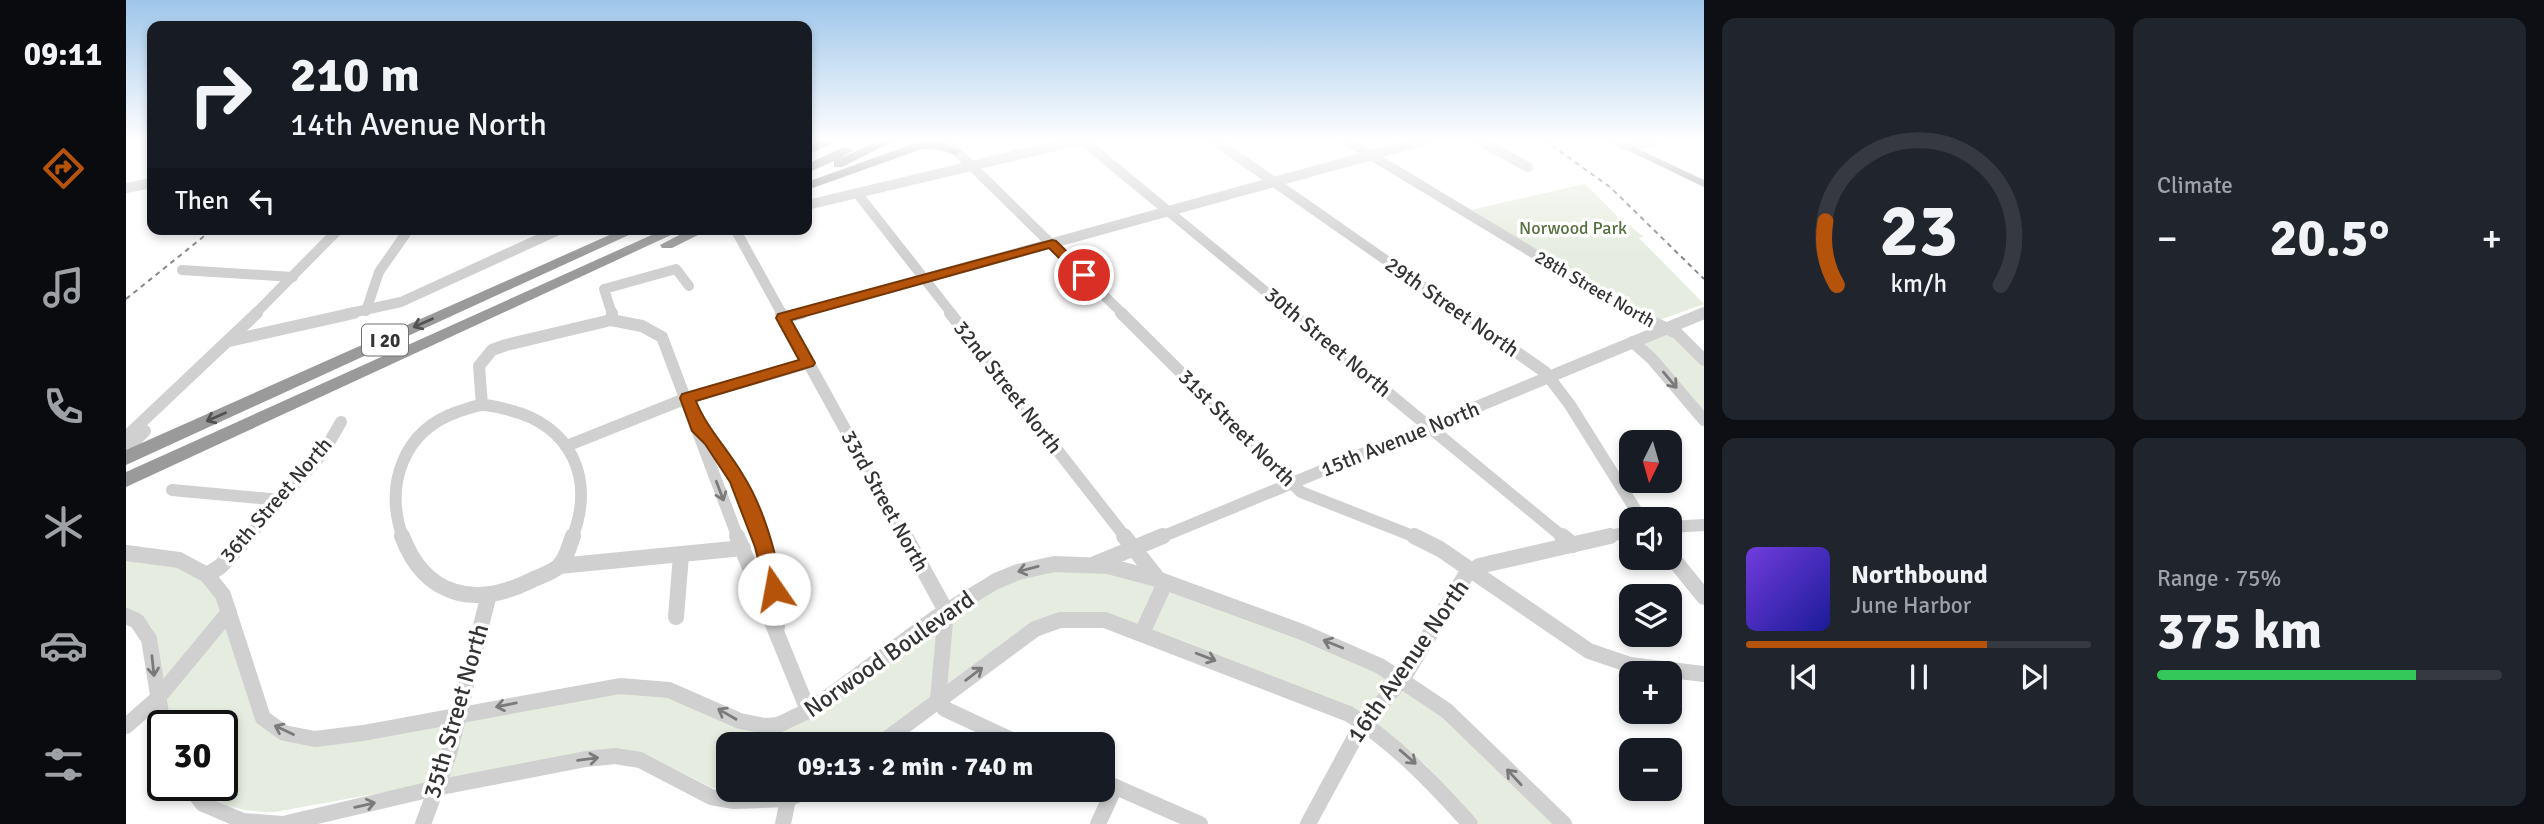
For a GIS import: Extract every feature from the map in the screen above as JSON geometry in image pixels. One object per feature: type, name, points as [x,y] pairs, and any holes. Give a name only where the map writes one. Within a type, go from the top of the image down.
[{"type":"highway","points":[[465,304],[605,235]]},
{"type":"highway","name":"I 20","points":[[126,458],[621,235]]},
{"type":"highway","name":"I 20","points":[[130,478],[664,235]]},
{"type":"highway","points":[[472,324],[688,235]]},
{"type":"street","points":[[812,204],[920,178]]},
{"type":"street","name":"31st Street North","points":[[987,178],[1301,492],[1422,539],[1589,651],[1630,665],[1704,674]]},
{"type":"street","name":"30th Street North","points":[[1128,178],[1573,545]]},
{"type":"street","name":"29th Street North","points":[[1269,178],[1549,377],[1634,507]]},
{"type":"street","points":[[783,318],[1287,178]]},
{"type":"street","name":"28th Street North","points":[[1410,178],[1640,318],[1664,329]]},
{"type":"street","points":[[126,185],[147,181]]},
{"type":"street","name":"32nd Street North","points":[[857,193],[1162,582]]},
{"type":"street","points":[[126,438],[229,341],[332,235]]},
{"type":"street","points":[[366,311],[379,272],[406,235]]},
{"type":"street","points":[[126,450],[221,354],[229,341],[366,311],[420,294],[548,235]]},
{"type":"street","name":"33rd Street North","points":[[738,235],[946,611]]},
{"type":"street","points":[[611,320],[612,312],[604,289],[676,269],[689,286]]},
{"type":"street","points":[[182,270],[293,276]]},
{"type":"street","name":"15th Avenue North","points":[[1095,564],[1704,313]]},
{"type":"street","points":[[482,405],[479,366],[492,350],[548,333],[611,320],[642,326],[662,337],[688,398],[705,451],[763,604],[777,630],[808,710]]},
{"type":"street","points":[[1664,329],[1683,338],[1704,360]]},
{"type":"street","points":[[1633,342],[1652,359],[1704,420]]},
{"type":"street","points":[[569,445],[688,398],[808,363]]},
{"type":"street","points":[[559,566],[582,516],[580,472],[569,445],[550,427],[530,414],[515,409],[482,405],[439,419],[418,433],[403,453],[396,480],[396,515],[409,553],[422,572],[444,590],[462,596],[488,598],[520,587],[559,566],[743,548]]},
{"type":"street","name":"36th Street North","points":[[207,575],[221,566],[323,453],[341,422]]},
{"type":"street","points":[[698,426],[730,468],[754,519],[771,575],[777,630]]},
{"type":"street","points":[[172,489],[281,500]]},
{"type":"street","points":[[1682,526],[1704,525]]},
{"type":"street","name":"16th Avenue North","points":[[1308,824],[1360,728],[1402,678],[1466,575],[1479,566],[1619,534]]},
{"type":"street","points":[[126,553],[179,561],[207,575]]},
{"type":"street","points":[[676,617],[681,555]]},
{"type":"street","name":"Norwood Boulevard","points":[[207,575],[223,595],[263,718],[284,733],[315,739],[363,733],[584,690],[632,685],[674,691],[706,703],[737,720],[761,727],[778,725],[808,710],[946,611],[992,583],[1030,567],[1077,563],[1129,570],[1365,657],[1402,678],[1471,732],[1531,795],[1564,824]]},
{"type":"street","points":[[1682,570],[1704,597]]},
{"type":"street","points":[[1142,633],[1162,582]]},
{"type":"street","name":"35th Street North","points":[[423,824],[460,714],[488,598]]},
{"type":"street","points":[[946,611],[938,700],[945,709],[994,732]]},
{"type":"street","points":[[126,726],[157,699],[229,612]]},
{"type":"street","points":[[126,616],[131,616],[146,630],[159,710]]},
{"type":"street","points":[[896,732],[1035,629],[1060,620],[1105,621],[1349,713],[1377,730],[1426,773],[1470,824]]},
{"type":"street","points":[[200,801],[243,821],[283,824],[436,788],[586,759],[615,757],[640,760],[716,797]]},
{"type":"street","points":[[1115,787],[1200,824]]},
{"type":"street","points":[[783,824],[787,802]]},
{"type":"street","points":[[1098,824],[1104,802]]},
{"type":"green space","name":"Norwood Park","points":[[1585,184],[1617,216],[1644,237],[1639,238],[1704,304],[1654,322],[1466,211]]},
{"type":"green space","points":[[1667,332],[1704,360],[1704,416],[1639,344]]},
{"type":"green space","points":[[126,558],[175,565],[202,579],[217,598],[259,725],[282,741],[322,744],[615,690],[669,696],[761,732],[716,732],[716,789],[650,756],[616,750],[275,812],[243,810],[218,801],[238,801],[238,710],[168,710],[152,628],[137,613],[126,612]]},
{"type":"green space","points":[[1044,569],[1128,573],[1359,659],[1405,685],[1473,739],[1559,824],[1479,824],[1425,764],[1363,714],[1102,615],[1058,617],[890,732],[761,732],[1020,575]]},
{"type":"railway","points":[[1598,178],[1704,279]]},
{"type":"railway","points":[[126,299],[206,235]]},
{"type":"route","points":[[774,589],[764,547],[737,480],[711,440],[698,426],[688,398],[808,363],[783,318],[1052,243],[1084,275]]}]
